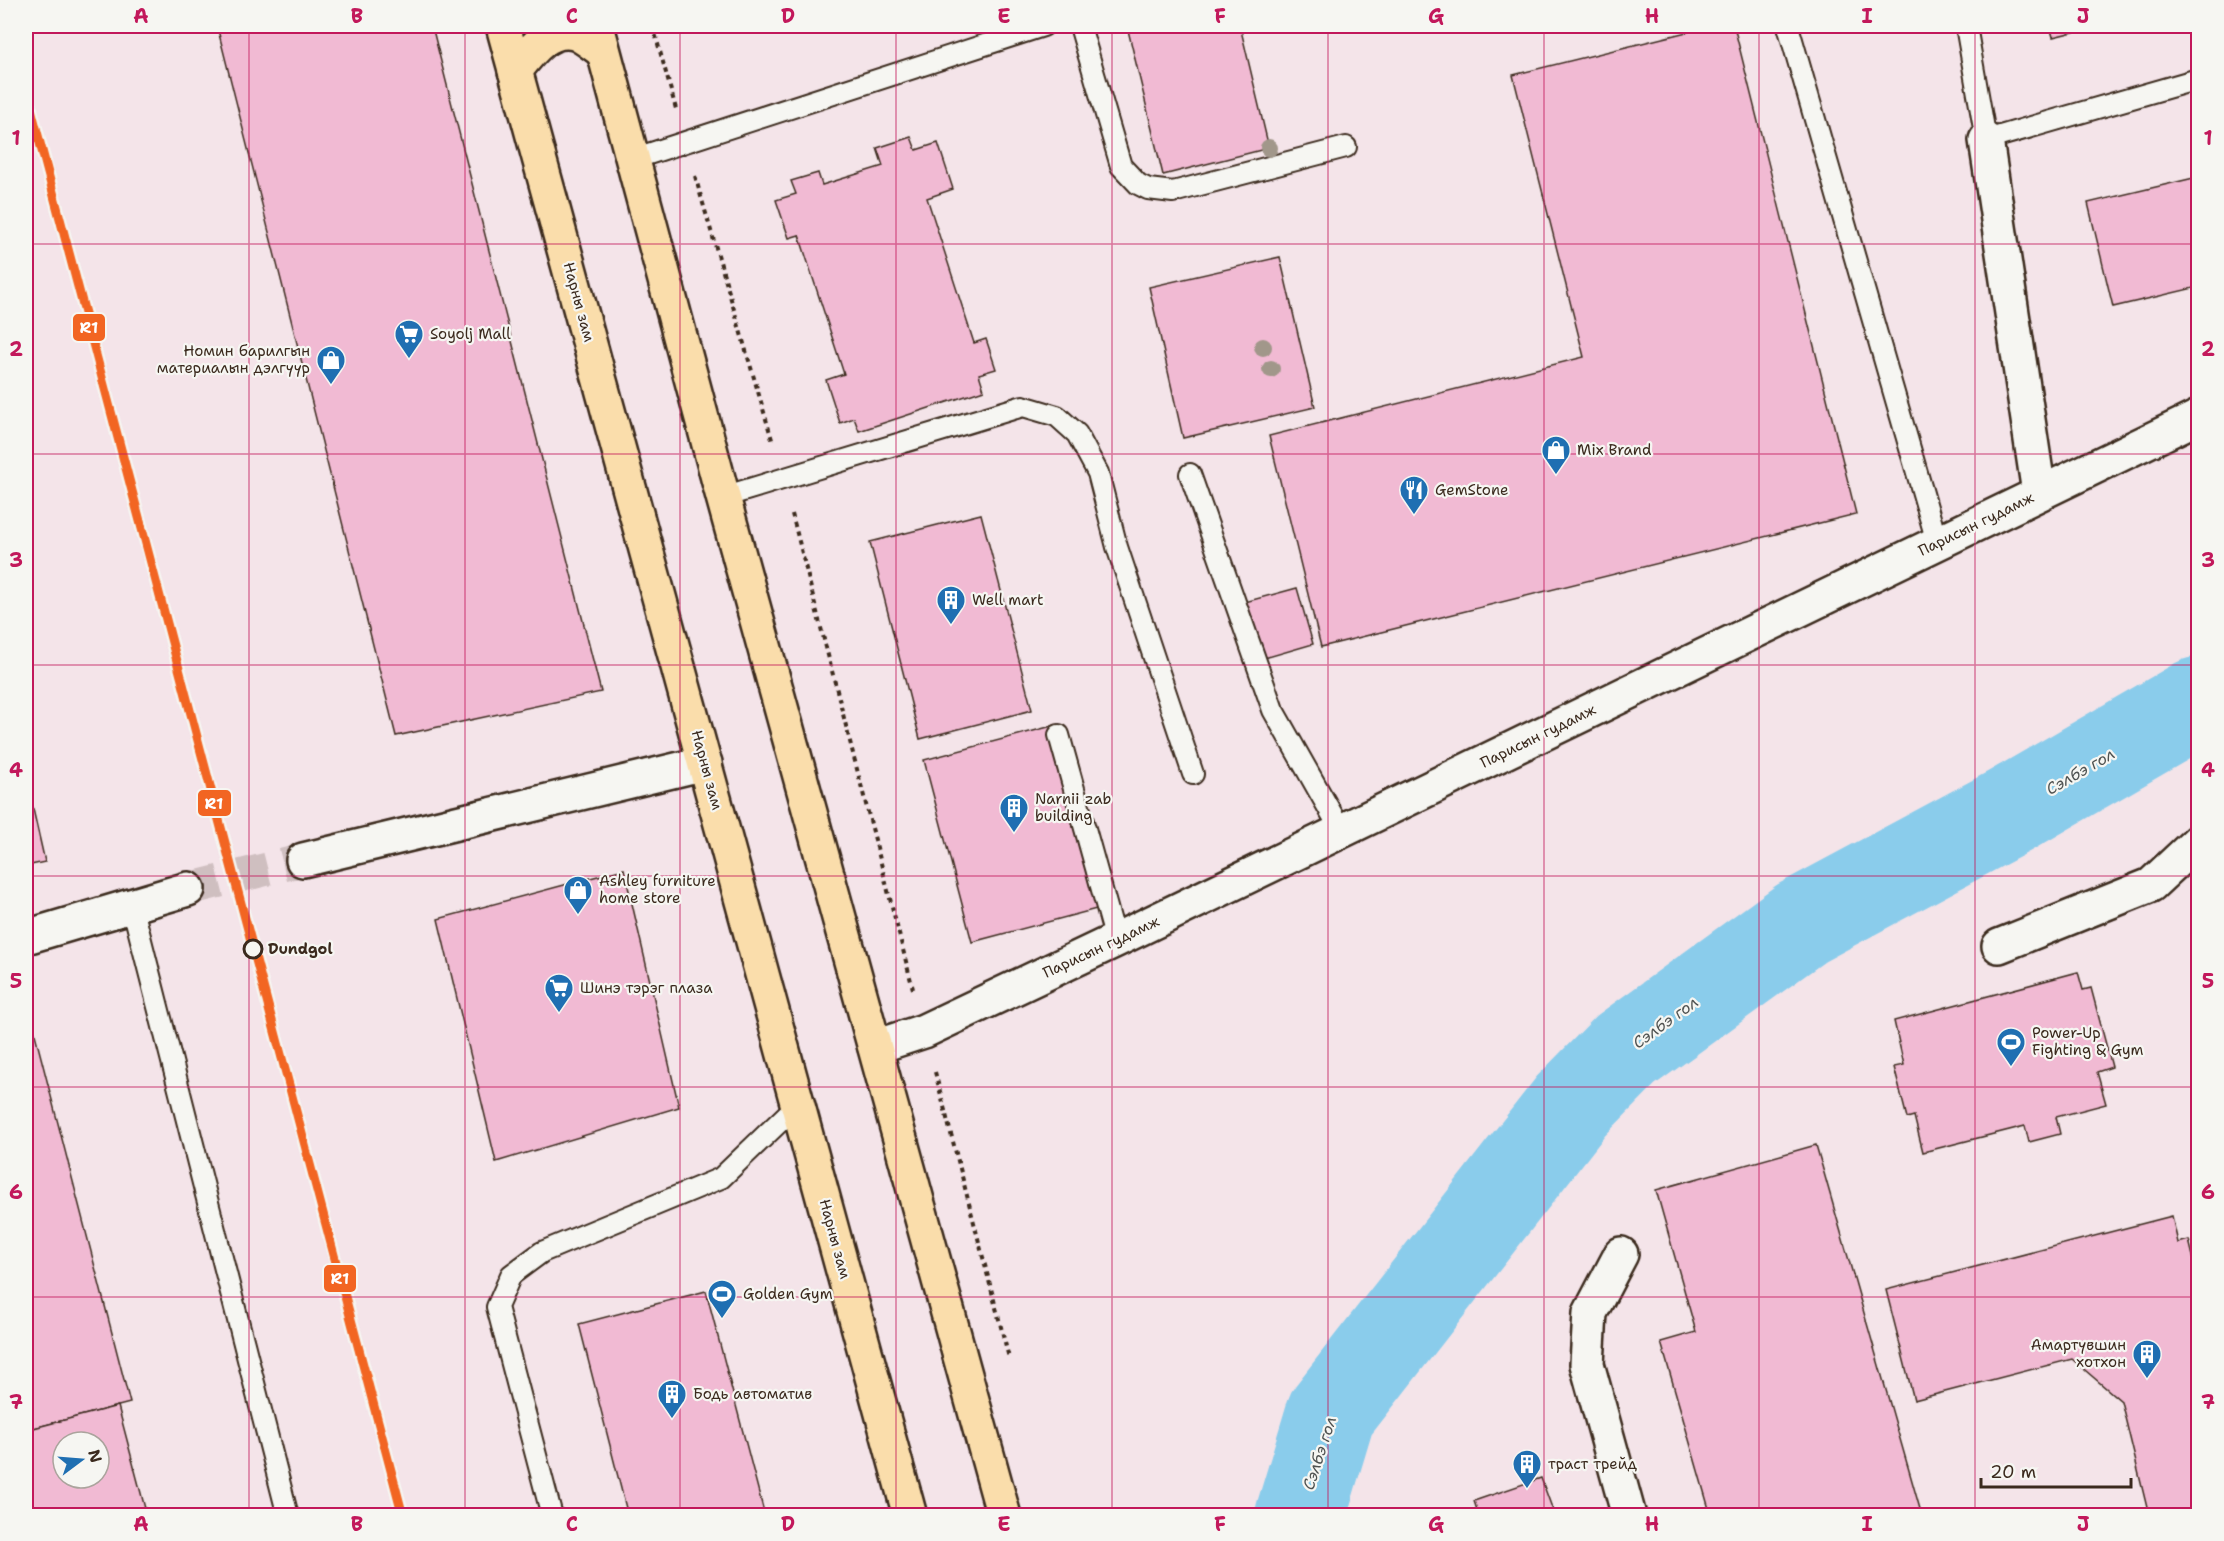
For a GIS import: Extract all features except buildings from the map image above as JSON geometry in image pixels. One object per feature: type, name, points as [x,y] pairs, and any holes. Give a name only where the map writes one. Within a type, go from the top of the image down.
[{"type":"main road","name":"Нарны зам","points":[[502,26],[910,1515]]},
{"type":"main road","points":[[515,71],[532,49],[551,34],[574,33],[600,38],[723,497],[1004,1515]]},
{"type":"street","points":[[1986,140],[2039,493]]},
{"type":"street","name":"Парисын гудамж","points":[[875,1047],[924,1031],[1116,940],[2199,417]]},
{"type":"street","points":[[303,860],[705,763]]},
{"type":"street","points":[[1999,946],[2151,885],[2199,841]]},
{"type":"street","points":[[26,937],[188,889]]},
{"type":"street","points":[[1621,1254],[1590,1313],[1587,1364],[1629,1515]]},
{"type":"lane","points":[[633,159],[685,140],[1042,26]]},
{"type":"lane","points":[[1080,26],[1116,155],[1129,176],[1148,189],[1173,192],[1346,147]]},
{"type":"lane","points":[[1788,26],[1937,543]]},
{"type":"lane","points":[[1966,26],[1986,140],[2199,79]]},
{"type":"lane","points":[[723,497],[1023,406],[1057,416],[1077,434],[1098,473],[1118,547],[1193,774]]},
{"type":"lane","points":[[1190,474],[1274,710],[1342,832]]},
{"type":"lane","points":[[1059,735],[1116,940]]},
{"type":"lane","points":[[132,905],[288,1515]]},
{"type":"lane","points":[[552,1515],[498,1308],[511,1275],[542,1252],[720,1178],[798,1104]]},
{"type":"path","points":[[653,26],[783,477],[1011,1366]]},
{"type":"waterway","name":"Сэлбэ гол","points":[[1300,1516],[1331,1413],[1571,1106],[1626,1050],[1801,923],[2010,811],[2198,702]]},
{"type":"tunnel","points":[[188,889],[303,860]]},
{"type":"transit line","name":"R1","points":[[26,90],[403,1516]]},
{"type":"place","name":"Soyolj Mall","points":[[409,360]]},
{"type":"place","name":"Номин барилгын материалын дэлгүүр","points":[[331,386]]},
{"type":"place","name":"Mix Brand","points":[[1556,476]]},
{"type":"place","name":"GemStone","points":[[1414,516]]},
{"type":"place","name":"Well mart","points":[[951,626]]},
{"type":"place","name":"Narnii zab building","points":[[1014,834]]},
{"type":"place","name":"Ashley furniture home store","points":[[578,916]]},
{"type":"place","name":"Dundgol","points":[[253,949]]},
{"type":"place","name":"Шинэ тэрэг плаза","points":[[559,1014]]},
{"type":"place","name":"Power-Up Fighting & Gym","points":[[2011,1068]]},
{"type":"place","name":"Golden Gym","points":[[722,1320]]},
{"type":"place","name":"Амартүвшин хотхон","points":[[2147,1380]]},
{"type":"place","name":"Бодь автоматив","points":[[672,1420]]},
{"type":"place","name":"траст трейд","points":[[1527,1490]]}]
